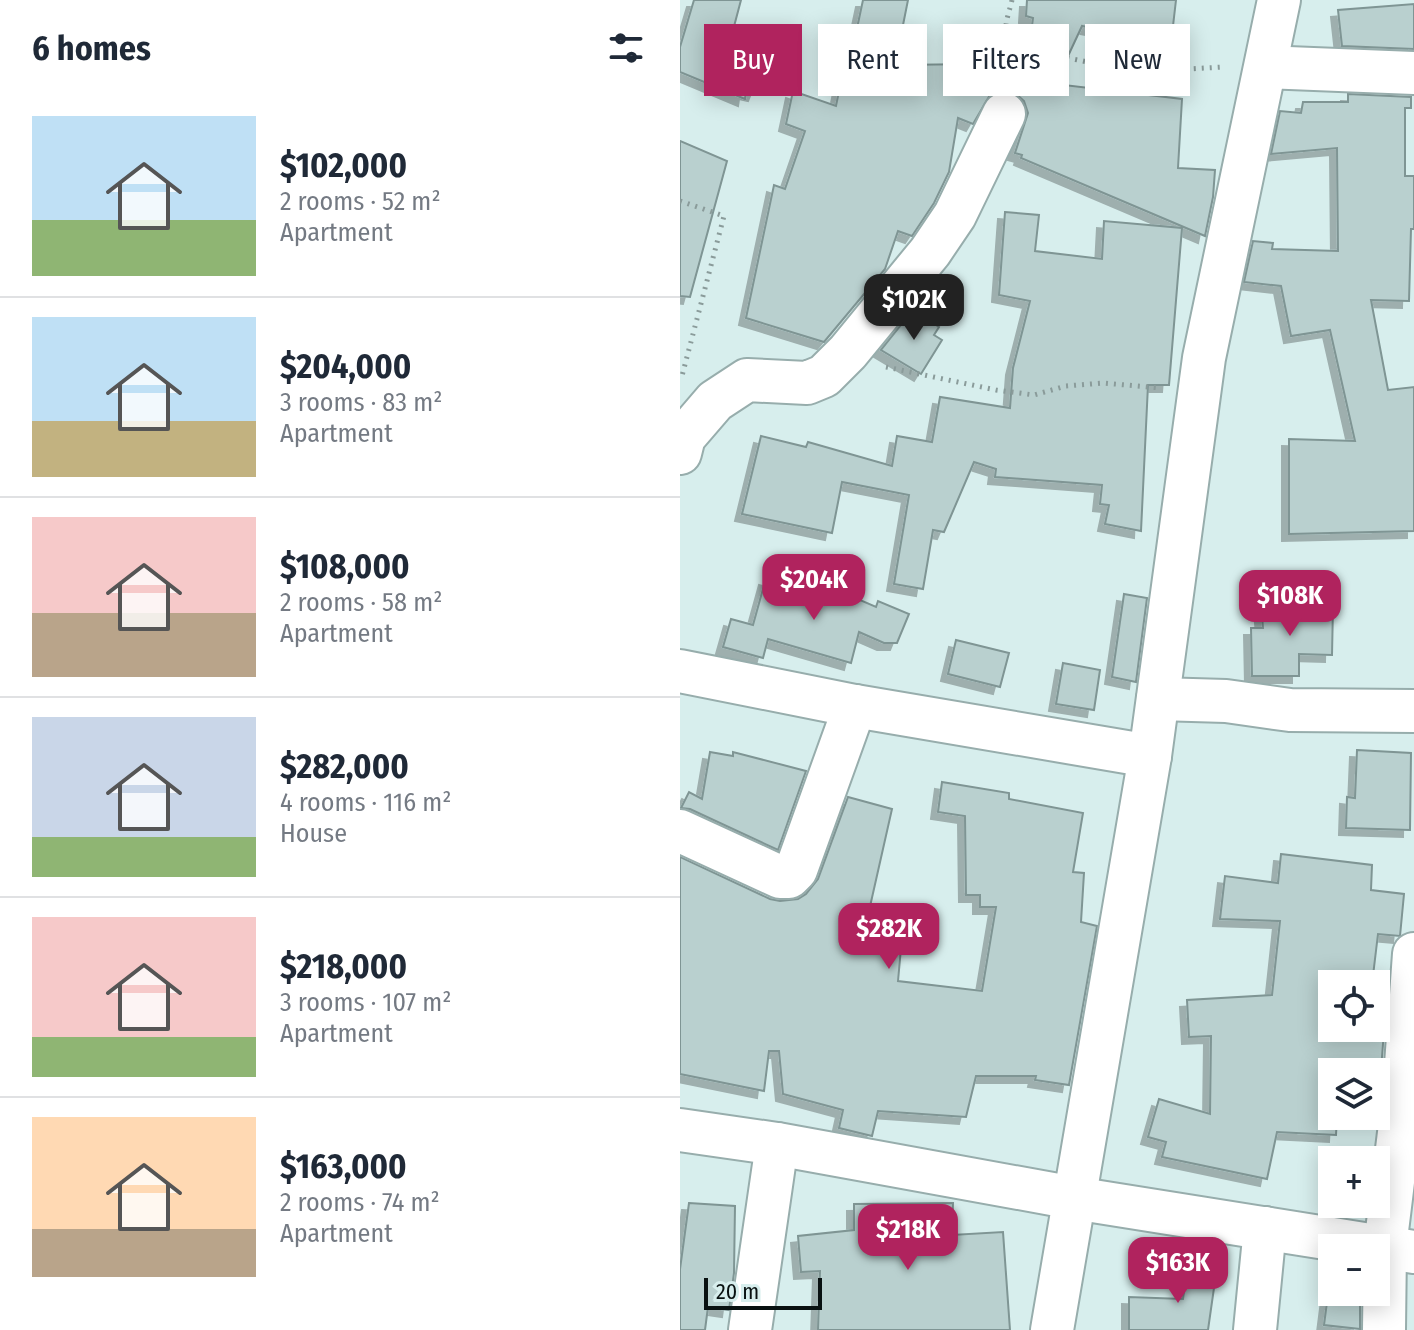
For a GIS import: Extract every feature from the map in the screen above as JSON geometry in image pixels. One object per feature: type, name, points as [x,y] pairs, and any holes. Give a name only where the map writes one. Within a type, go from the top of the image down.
[{"type":"street","points":[[1052,1330],[1150,756],[1199,391],[1279,0]]},
{"type":"street","points":[[1266,67],[1414,73]]},
{"type":"street","points":[[681,443],[715,401],[747,380],[807,383],[824,376],[848,352],[930,252],[955,215],[1004,114]]},
{"type":"street","points":[[680,671],[855,706],[1150,756]]},
{"type":"street","points":[[1158,699],[1226,701],[1290,710],[1414,711]]},
{"type":"street","points":[[680,831],[780,877],[789,877],[796,870],[855,706]]},
{"type":"street","points":[[1384,1330],[1400,1249],[1414,954]]},
{"type":"street","points":[[680,1130],[777,1144],[1074,1198],[1400,1249]]},
{"type":"street","points":[[750,1330],[777,1144]]},
{"type":"street","points":[[1255,1330],[1265,1228]]},
{"type":"path","points":[[1012,0],[1004,30],[1007,40],[1015,47],[1136,72],[1199,67],[1266,67]]},
{"type":"path","points":[[680,201],[724,216],[680,382]]},
{"type":"path","points":[[848,352],[896,370],[1034,395],[1066,386],[1103,383],[1199,391]]},
{"type":"building","points":[[694,0],[741,0],[735,24],[704,24],[704,82],[680,72],[680,47]]},
{"type":"building","points":[[863,0],[908,0],[903,24],[858,24]]},
{"type":"building","points":[[1027,0],[1176,0],[1173,24],[1085,24],[1069,54],[1069,24],[1032,24],[1033,18],[1026,16]]},
{"type":"building","points":[[1414,4],[1414,49],[1342,46],[1338,10]]},
{"type":"building","points":[[943,64],[943,96],[989,96],[973,124],[958,118],[949,172],[934,203],[912,236],[898,231],[885,269],[824,342],[746,318],[774,185],[785,189],[805,131],[786,124],[792,96],[802,94],[836,106],[838,96],[927,96],[927,65]]},
{"type":"building","points":[[1069,86],[1085,88],[1085,96],[1182,99],[1178,168],[1215,170],[1205,236],[1021,158],[1022,155],[1015,153],[1028,113],[1018,96],[1069,96]]},
{"type":"building","points":[[1348,94],[1411,97],[1411,108],[1405,108],[1405,176],[1414,176],[1409,301],[1371,300],[1388,390],[1414,387],[1414,531],[1289,534],[1289,439],[1355,441],[1330,330],[1291,336],[1281,286],[1244,282],[1253,241],[1273,243],[1272,249],[1338,251],[1337,148],[1271,154],[1280,111],[1301,113],[1303,102],[1348,102]]},
{"type":"building","points":[[680,141],[727,161],[690,297],[680,296]]},
{"type":"building","points":[[1005,212],[1039,215],[1035,251],[1102,259],[1104,221],[1182,228],[1169,385],[1148,385],[1141,531],[1105,524],[1109,505],[1100,504],[1102,485],[995,477],[996,469],[974,462],[944,532],[933,530],[923,589],[894,584],[909,495],[842,482],[832,533],[742,514],[761,436],[806,447],[808,442],[892,466],[897,436],[932,442],[940,397],[1010,408],[1013,368],[1030,301],[999,295]]},
{"type":"building","points":[[913,310],[939,327],[934,335],[942,340],[921,374],[881,350]]},
{"type":"building","points":[[766,578],[820,593],[823,584],[876,607],[878,601],[909,614],[897,643],[884,643],[859,632],[851,663],[768,639],[763,658],[723,647],[731,619],[753,625]]},
{"type":"building","points":[[1124,594],[1147,598],[1136,682],[1112,677]]},
{"type":"building","points":[[1261,604],[1333,607],[1332,655],[1299,654],[1299,676],[1252,676],[1251,628],[1263,628]]},
{"type":"building","points":[[956,640],[1009,653],[1000,687],[948,674]]},
{"type":"building","points":[[1063,663],[1100,670],[1094,710],[1056,704]]},
{"type":"building","points":[[1357,750],[1411,753],[1410,830],[1346,828],[1347,797],[1355,798]]},
{"type":"building","points":[[710,752],[733,756],[733,752],[806,771],[778,850],[690,809],[681,808],[689,792],[702,799]]},
{"type":"building","points":[[942,782],[1009,793],[1009,799],[1083,813],[1073,872],[1084,873],[1081,922],[1097,926],[1069,1085],[1035,1080],[1036,1076],[976,1076],[966,1117],[878,1111],[872,1136],[839,1128],[843,1110],[783,1094],[779,1051],[769,1051],[764,1091],[680,1074],[680,857],[770,899],[798,899],[818,879],[848,797],[892,809],[869,911],[904,915],[898,981],[982,991],[996,907],[980,907],[980,895],[966,895],[965,816],[938,812]]},
{"type":"building","points":[[1281,854],[1372,865],[1371,890],[1404,894],[1400,936],[1378,934],[1374,970],[1318,970],[1318,1042],[1383,1042],[1382,1058],[1318,1058],[1318,1130],[1336,1130],[1336,1135],[1277,1132],[1267,1179],[1162,1157],[1166,1142],[1148,1137],[1159,1099],[1210,1114],[1211,1036],[1189,1037],[1187,1000],[1272,995],[1280,921],[1220,919],[1225,876],[1278,883]]},
{"type":"building","points":[[689,1203],[735,1206],[734,1273],[729,1310],[708,1307],[705,1330],[680,1330],[680,1269]]},
{"type":"building","points":[[953,1203],[952,1235],[1003,1232],[1010,1330],[818,1330],[820,1271],[801,1272],[798,1236],[854,1230],[854,1204]]},
{"type":"building","points":[[1188,1262],[1217,1267],[1208,1330],[1129,1330],[1129,1297],[1183,1299]]},
{"type":"building","points":[[1326,1306],[1360,1306],[1360,1329],[1324,1325]]}]
